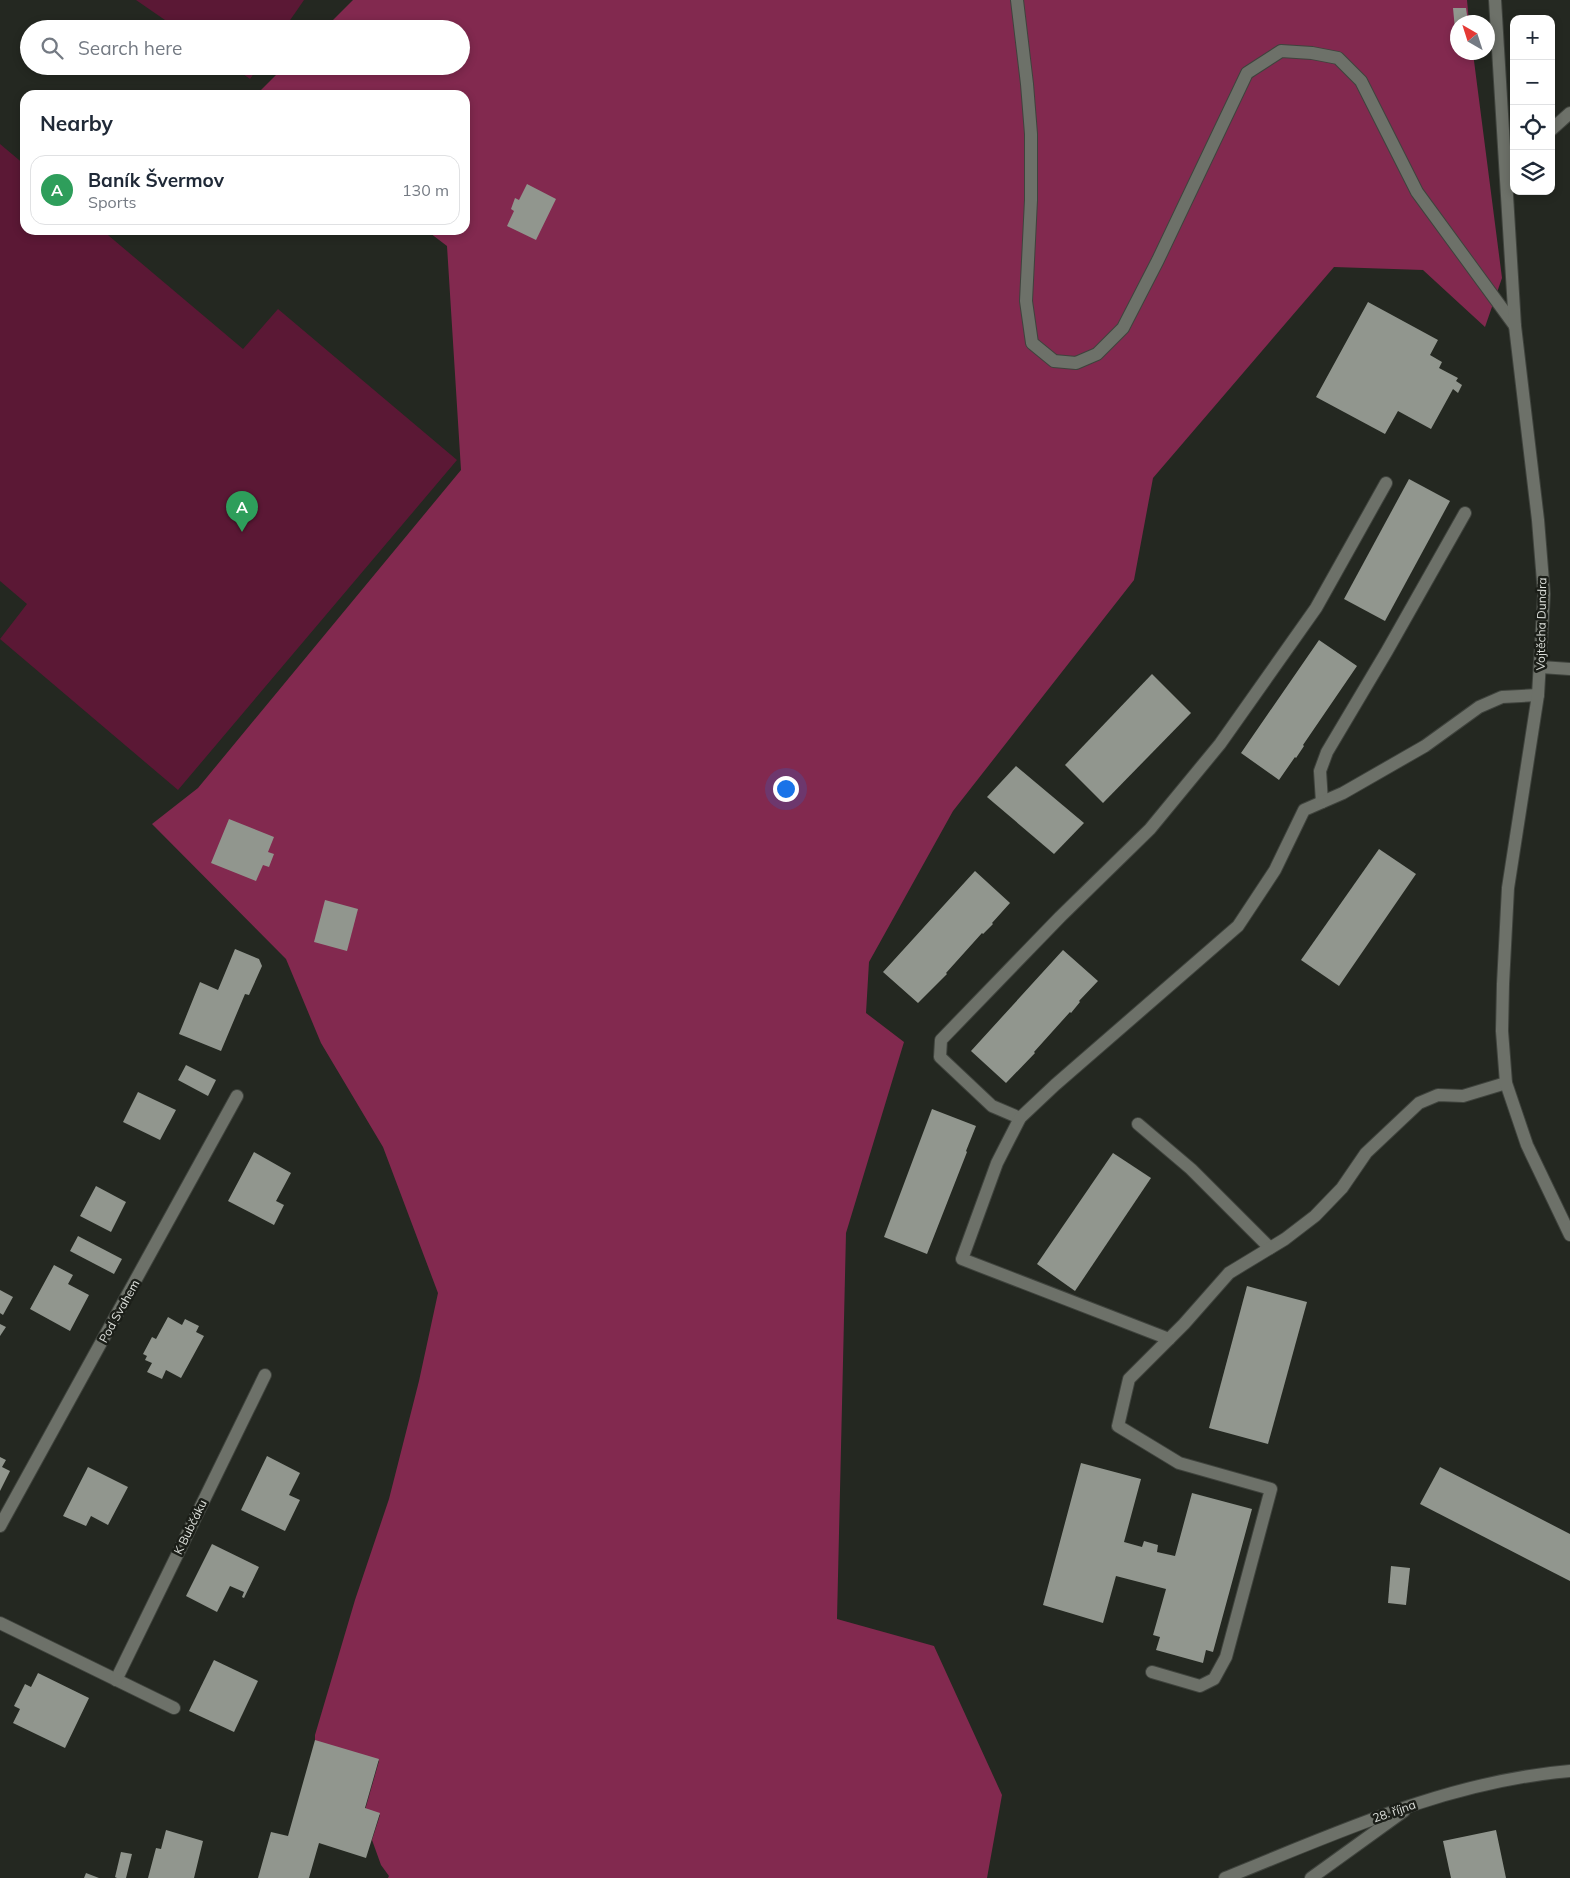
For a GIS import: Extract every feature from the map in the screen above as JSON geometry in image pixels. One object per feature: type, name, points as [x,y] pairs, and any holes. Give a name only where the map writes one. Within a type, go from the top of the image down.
[{"type":"street","points":[[1017,0],[1031,134],[1031,200],[1026,301],[1032,343],[1054,361],[1076,363],[1096,354],[1123,328],[1247,73],[1281,51],[1312,53],[1338,58],[1361,82],[1417,192],[1515,326]]},
{"type":"street","name":"Vojtěcha Dundra","points":[[1495,0],[1510,168]]},
{"type":"street","points":[[1555,126],[1570,112]]},
{"type":"street","name":"Vojtěcha Dundra","points":[[1511,195],[1515,326],[1538,520],[1544,594],[1538,695],[1508,888],[1502,1022],[1506,1083],[1527,1145],[1570,1235]]},
{"type":"street","points":[[1020,1118],[992,1106],[940,1057],[941,1040],[1060,917],[1150,829],[1220,744],[1316,608],[1386,483]]},
{"type":"street","points":[[1322,802],[1320,771],[1327,752],[1388,652],[1464,513]]},
{"type":"street","points":[[1541,667],[1570,669]]},
{"type":"street","points":[[1169,1339],[962,1259],[997,1163],[1020,1118],[1055,1085],[1238,926],[1275,870],[1304,810],[1343,793],[1425,746],[1479,707],[1502,697],[1538,695]]},
{"type":"street","points":[[1152,1672],[1200,1686],[1214,1679],[1226,1656],[1271,1489],[1179,1463],[1118,1426],[1129,1379],[1169,1339],[1229,1273],[1286,1239],[1315,1216],[1342,1188],[1366,1153],[1418,1103],[1438,1095],[1463,1096],[1506,1083]]},
{"type":"street","name":"Pod Svahem","points":[[0,1526],[237,1096]]},
{"type":"street","points":[[1138,1124],[1191,1170],[1270,1248]]},
{"type":"street","name":"K Bubčáku","points":[[116,1680],[265,1375]]},
{"type":"street","points":[[0,1624],[174,1708]]},
{"type":"street","name":"28. října","points":[[1225,1878],[1375,1817],[1414,1804],[1466,1788],[1505,1780],[1570,1771]]},
{"type":"street","points":[[1311,1878],[1414,1804]]},
{"type":"shaded area","points":[[136,0],[304,0],[290,20],[165,20]]},
{"type":"shaded area","points":[[353,0],[1467,0],[1468,15],[1450,15],[1450,60],[1474,60],[1502,278],[1485,327],[1423,270],[1334,267],[1153,478],[1134,580],[953,811],[869,962],[866,1013],[904,1042],[846,1233],[837,1619],[934,1646],[1002,1795],[987,1878],[388,1878],[389,1876],[381,1865],[372,1840],[380,1815],[365,1810],[379,1761],[315,1742],[315,1735],[355,1600],[389,1499],[419,1381],[438,1293],[383,1147],[321,1043],[286,959],[152,824],[198,788],[461,470],[447,246],[433,235],[470,235],[470,90],[261,90],[276,75],[470,75],[470,20],[333,20]]},
{"type":"shaded area","points":[[244,75],[253,75],[250,79]]},
{"type":"shaded area","points":[[0,144],[20,161],[20,235],[108,235],[243,349],[278,309],[457,460],[178,790],[0,639],[27,604],[0,581]]},
{"type":"building","points":[[1453,8],[1466,8],[1467,15],[1454,15]]},
{"type":"building","points":[[527,184],[556,199],[536,240],[507,226],[514,211],[511,209],[515,198],[519,200]]},
{"type":"building","points":[[1368,302],[1438,340],[1430,355],[1442,362],[1439,368],[1458,378],[1456,381],[1462,385],[1458,393],[1453,389],[1431,429],[1398,411],[1385,434],[1316,397]]},
{"type":"building","points":[[1409,479],[1450,501],[1385,621],[1344,599]]},
{"type":"building","points":[[1319,640],[1357,666],[1296,758],[1279,780],[1241,753]]},
{"type":"building","points":[[1152,674],[1191,713],[1103,803],[1065,765]]},
{"type":"building","points":[[1016,766],[1084,823],[1054,854],[987,797]]},
{"type":"building","points":[[229,819],[274,837],[268,852],[274,854],[269,867],[263,865],[256,881],[211,863]]},
{"type":"building","points":[[1379,849],[1416,874],[1339,986],[1301,960]]},
{"type":"building","points":[[975,871],[1010,903],[947,974],[918,1003],[883,972]]},
{"type":"building","points":[[325,900],[358,909],[347,951],[314,942]]},
{"type":"building","points":[[235,949],[259,959],[262,966],[249,995],[245,994],[221,1051],[179,1034],[200,982],[218,990]]},
{"type":"building","points":[[1063,950],[1098,981],[1006,1083],[971,1051]]},
{"type":"building","points":[[186,1065],[216,1080],[208,1096],[178,1080]]},
{"type":"building","points":[[138,1092],[176,1110],[160,1140],[123,1122]]},
{"type":"building","points":[[932,1109],[976,1126],[927,1254],[884,1237]]},
{"type":"building","points":[[254,1152],[291,1173],[276,1201],[284,1205],[274,1225],[228,1201]]},
{"type":"building","points":[[1113,1153],[1151,1178],[1075,1291],[1037,1264]]},
{"type":"building","points":[[96,1186],[126,1202],[111,1232],[80,1216]]},
{"type":"building","points":[[78,1236],[122,1259],[114,1274],[70,1251]]},
{"type":"building","points":[[54,1265],[73,1275],[68,1284],[89,1295],[70,1331],[30,1309]]},
{"type":"building","points":[[1247,1286],[1307,1302],[1268,1444],[1209,1428]]},
{"type":"building","points":[[0,1290],[13,1297],[3,1315],[0,1313]]},
{"type":"building","points":[[168,1317],[182,1325],[185,1319],[199,1326],[196,1332],[204,1336],[181,1378],[166,1370],[162,1379],[147,1372],[152,1363],[145,1360],[147,1356],[143,1354],[152,1337],[156,1339]]},
{"type":"building","points":[[0,1324],[6,1327],[0,1336]]},
{"type":"building","points":[[267,1456],[300,1473],[289,1495],[300,1500],[285,1531],[241,1510]]},
{"type":"building","points":[[0,1457],[6,1460],[2,1467],[10,1471],[0,1491]]},
{"type":"building","points":[[1081,1463],[1141,1479],[1124,1542],[1142,1547],[1144,1541],[1158,1545],[1157,1552],[1175,1556],[1192,1493],[1252,1509],[1213,1652],[1206,1650],[1203,1663],[1156,1650],[1160,1637],[1153,1635],[1166,1589],[1116,1576],[1103,1623],[1043,1605]]},
{"type":"building","points":[[88,1467],[128,1487],[108,1525],[91,1516],[86,1526],[63,1516]]},
{"type":"building","points":[[1440,1467],[1570,1534],[1570,1581],[1420,1504]]},
{"type":"building","points":[[212,1544],[259,1567],[244,1598],[242,1597],[244,1592],[230,1586],[217,1612],[186,1596]]},
{"type":"building","points":[[1391,1566],[1410,1568],[1406,1605],[1388,1603]]},
{"type":"building","points":[[214,1660],[258,1681],[234,1732],[189,1711]]},
{"type":"building","points":[[38,1673],[89,1698],[65,1748],[13,1723],[20,1709],[14,1706],[25,1684],[31,1687]]},
{"type":"building","points":[[315,1740],[379,1759],[365,1808],[380,1813],[366,1858],[319,1843],[309,1878],[258,1878],[271,1832],[288,1836]]},
{"type":"building","points":[[166,1830],[203,1841],[194,1878],[148,1878],[156,1848],[161,1849]]},
{"type":"building","points":[[1496,1830],[1506,1878],[1451,1878],[1443,1841]]},
{"type":"building","points":[[121,1852],[132,1854],[126,1878],[115,1877]]},
{"type":"building","points":[[86,1873],[99,1878],[84,1878]]},
{"type":"place","name":"Baník Švermov","points":[[242,532]]}]
